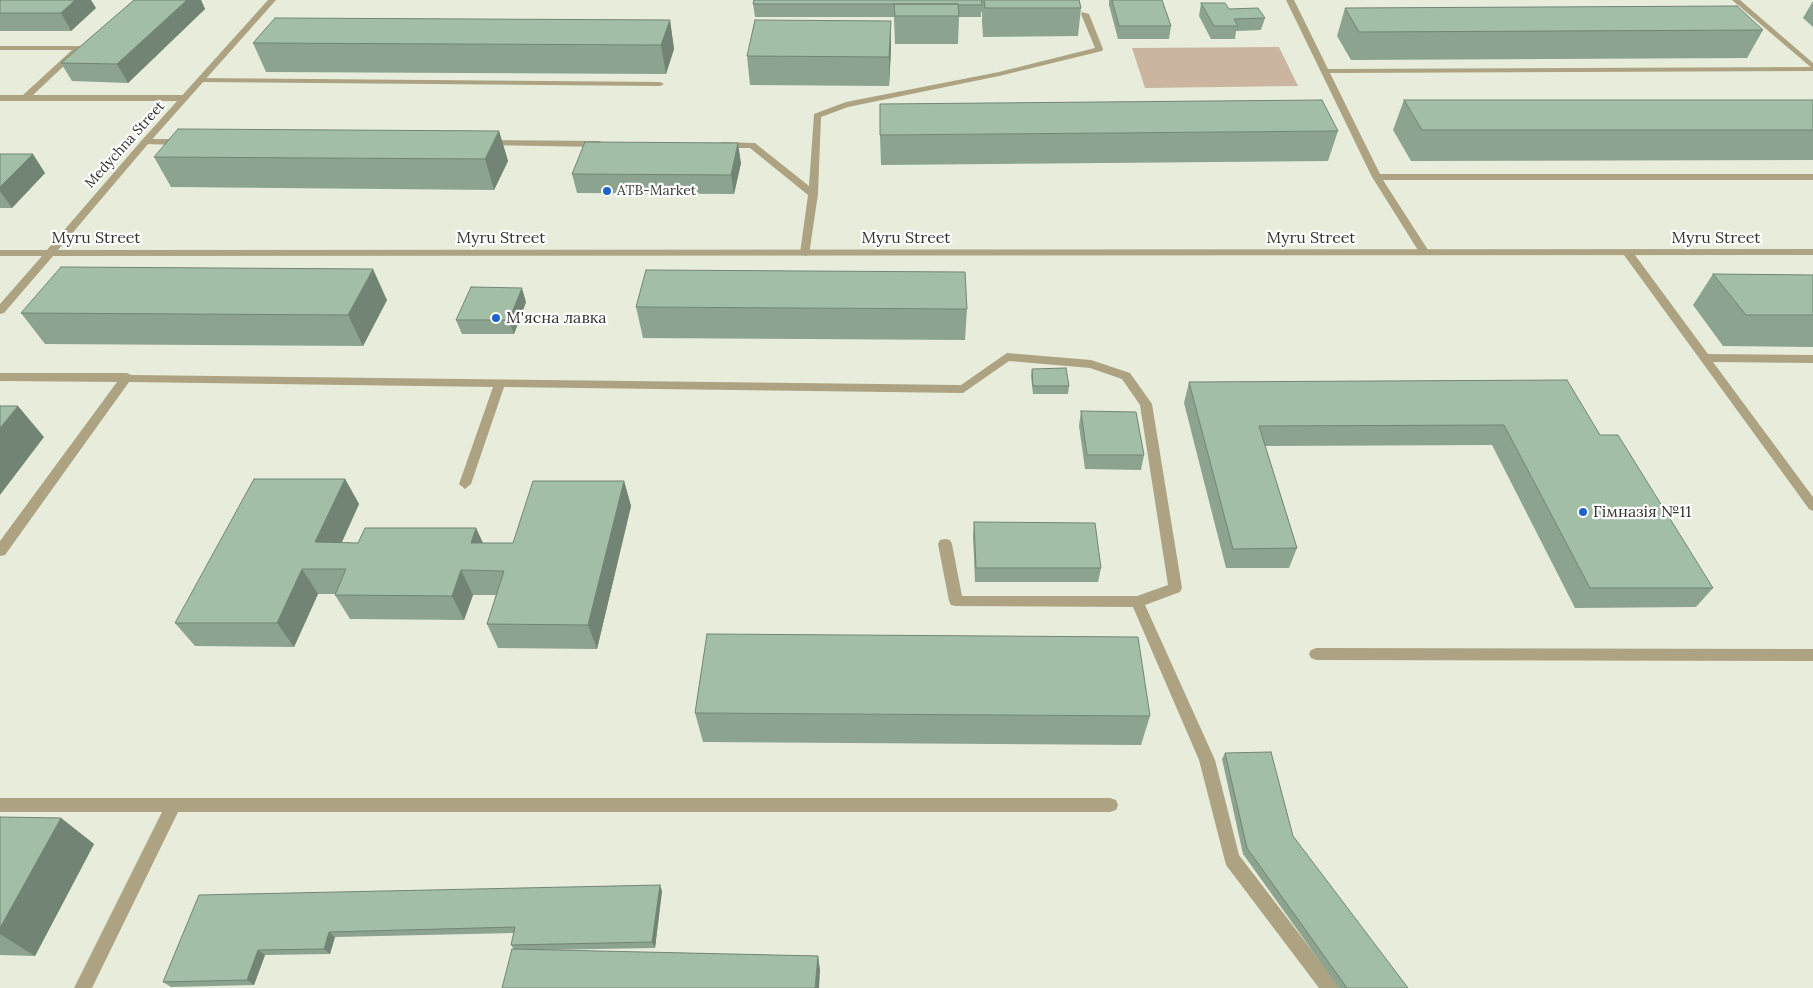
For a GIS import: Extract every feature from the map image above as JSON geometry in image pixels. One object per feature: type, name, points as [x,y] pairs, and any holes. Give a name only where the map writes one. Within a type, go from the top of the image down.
[{"type":"street","name":"Medychna Street","points":[[0,311],[145,142],[272,0]]},
{"type":"street","points":[[1290,0],[1377,177],[1425,253]]},
{"type":"street","points":[[1736,0],[1813,68]]},
{"type":"street","points":[[805,253],[813,194],[817,116],[846,105],[999,74],[1099,49],[1085,14]]},
{"type":"street","points":[[0,48],[79,48],[25,98]]},
{"type":"street","points":[[1324,71],[1813,68]]},
{"type":"street","points":[[201,80],[660,84]]},
{"type":"street","points":[[0,98],[185,98]]},
{"type":"street","points":[[145,142],[195,142]]},
{"type":"street","points":[[473,143],[613,144]]},
{"type":"street","points":[[712,145],[752,145],[813,194]]},
{"type":"street","points":[[1377,177],[1813,177]]},
{"type":"street","name":"Myru Street","points":[[0,253],[1813,252]]},
{"type":"street","points":[[1628,253],[1813,506]]},
{"type":"street","points":[[0,377],[499,385],[963,389],[1007,357],[1091,364],[1126,376],[1146,404],[1175,588],[1137,602],[956,601],[945,544]]},
{"type":"street","points":[[1705,358],[1813,359]]},
{"type":"street","points":[[0,551],[127,378]]},
{"type":"street","points":[[465,484],[499,385]]},
{"type":"street","points":[[1137,602],[1207,760],[1232,859],[1330,988]]},
{"type":"street","points":[[1316,654],[1813,654]]},
{"type":"street","points":[[0,805],[1110,805]]},
{"type":"street","points":[[83,988],[174,805]]},
{"type":"shaded area","points":[[1279,47],[1298,86],[1145,88],[1132,48]]},
{"type":"building","points":[[0,0],[75,0],[61,13],[0,13]]},
{"type":"building","points":[[134,0],[187,0],[117,64],[61,63]]},
{"type":"building","points":[[754,0],[981,0],[982,5],[753,4]]},
{"type":"building","points":[[984,0],[1079,0],[1081,8],[985,8]]},
{"type":"building","points":[[1112,0],[1162,0],[1171,26],[1119,26]]},
{"type":"building","points":[[1201,3],[1225,3],[1229,9],[1258,8],[1265,18],[1234,19],[1238,26],[1214,26]]},
{"type":"building","points":[[894,4],[958,4],[959,16],[895,16]]},
{"type":"building","points":[[1737,6],[1763,30],[1359,32],[1345,8]]},
{"type":"building","points":[[275,18],[670,20],[661,45],[253,43]]},
{"type":"building","points":[[755,20],[891,21],[889,57],[747,56]]},
{"type":"building","points":[[1322,100],[1338,131],[880,135],[880,104]]},
{"type":"building","points":[[1404,100],[1813,100],[1813,130],[1422,130]]},
{"type":"building","points":[[178,129],[499,131],[485,159],[154,157]]},
{"type":"building","points":[[585,142],[738,143],[731,175],[572,174]]},
{"type":"building","points":[[0,154],[33,154],[0,187]]},
{"type":"building","points":[[61,267],[373,269],[348,315],[21,313]]},
{"type":"building","points":[[646,270],[965,272],[967,309],[636,307]]},
{"type":"building","points":[[1713,274],[1813,275],[1813,315],[1746,315]]},
{"type":"building","points":[[471,287],[522,288],[509,320],[456,320]]},
{"type":"building","points":[[1066,368],[1069,386],[1033,386],[1032,369]]},
{"type":"building","name":"Гімназія №11","points":[[1567,380],[1600,435],[1618,435],[1713,588],[1590,588],[1504,425],[1259,426],[1297,548],[1233,549],[1189,382]]},
{"type":"building","points":[[0,406],[18,406],[0,428]]},
{"type":"building","points":[[1081,411],[1136,412],[1144,455],[1087,455]]},
{"type":"building","points":[[254,479],[345,479],[315,542],[358,543],[365,528],[476,528],[471,543],[513,543],[533,481],[624,481],[588,625],[487,624],[504,571],[461,570],[452,596],[335,595],[346,569],[302,569],[277,623],[175,623]]},
{"type":"building","points":[[974,522],[1095,523],[1101,568],[976,568]]},
{"type":"building","points":[[707,634],[1138,637],[1150,716],[695,713]]},
{"type":"building","points":[[1271,752],[1293,836],[1408,988],[1347,988],[1247,848],[1225,753]]},
{"type":"building","points":[[0,817],[61,818],[0,928]]},
{"type":"building","points":[[660,885],[652,942],[511,945],[515,927],[329,932],[324,949],[258,950],[247,980],[163,982],[199,895]]},
{"type":"building","points":[[512,949],[818,956],[815,988],[502,988]]},
{"type":"place","name":"ATB-Market","points":[[607,191]]},
{"type":"place","name":"М'ясна лавка","points":[[496,318]]},
{"type":"place","name":"Гімназія №11","points":[[1583,512]]}]
